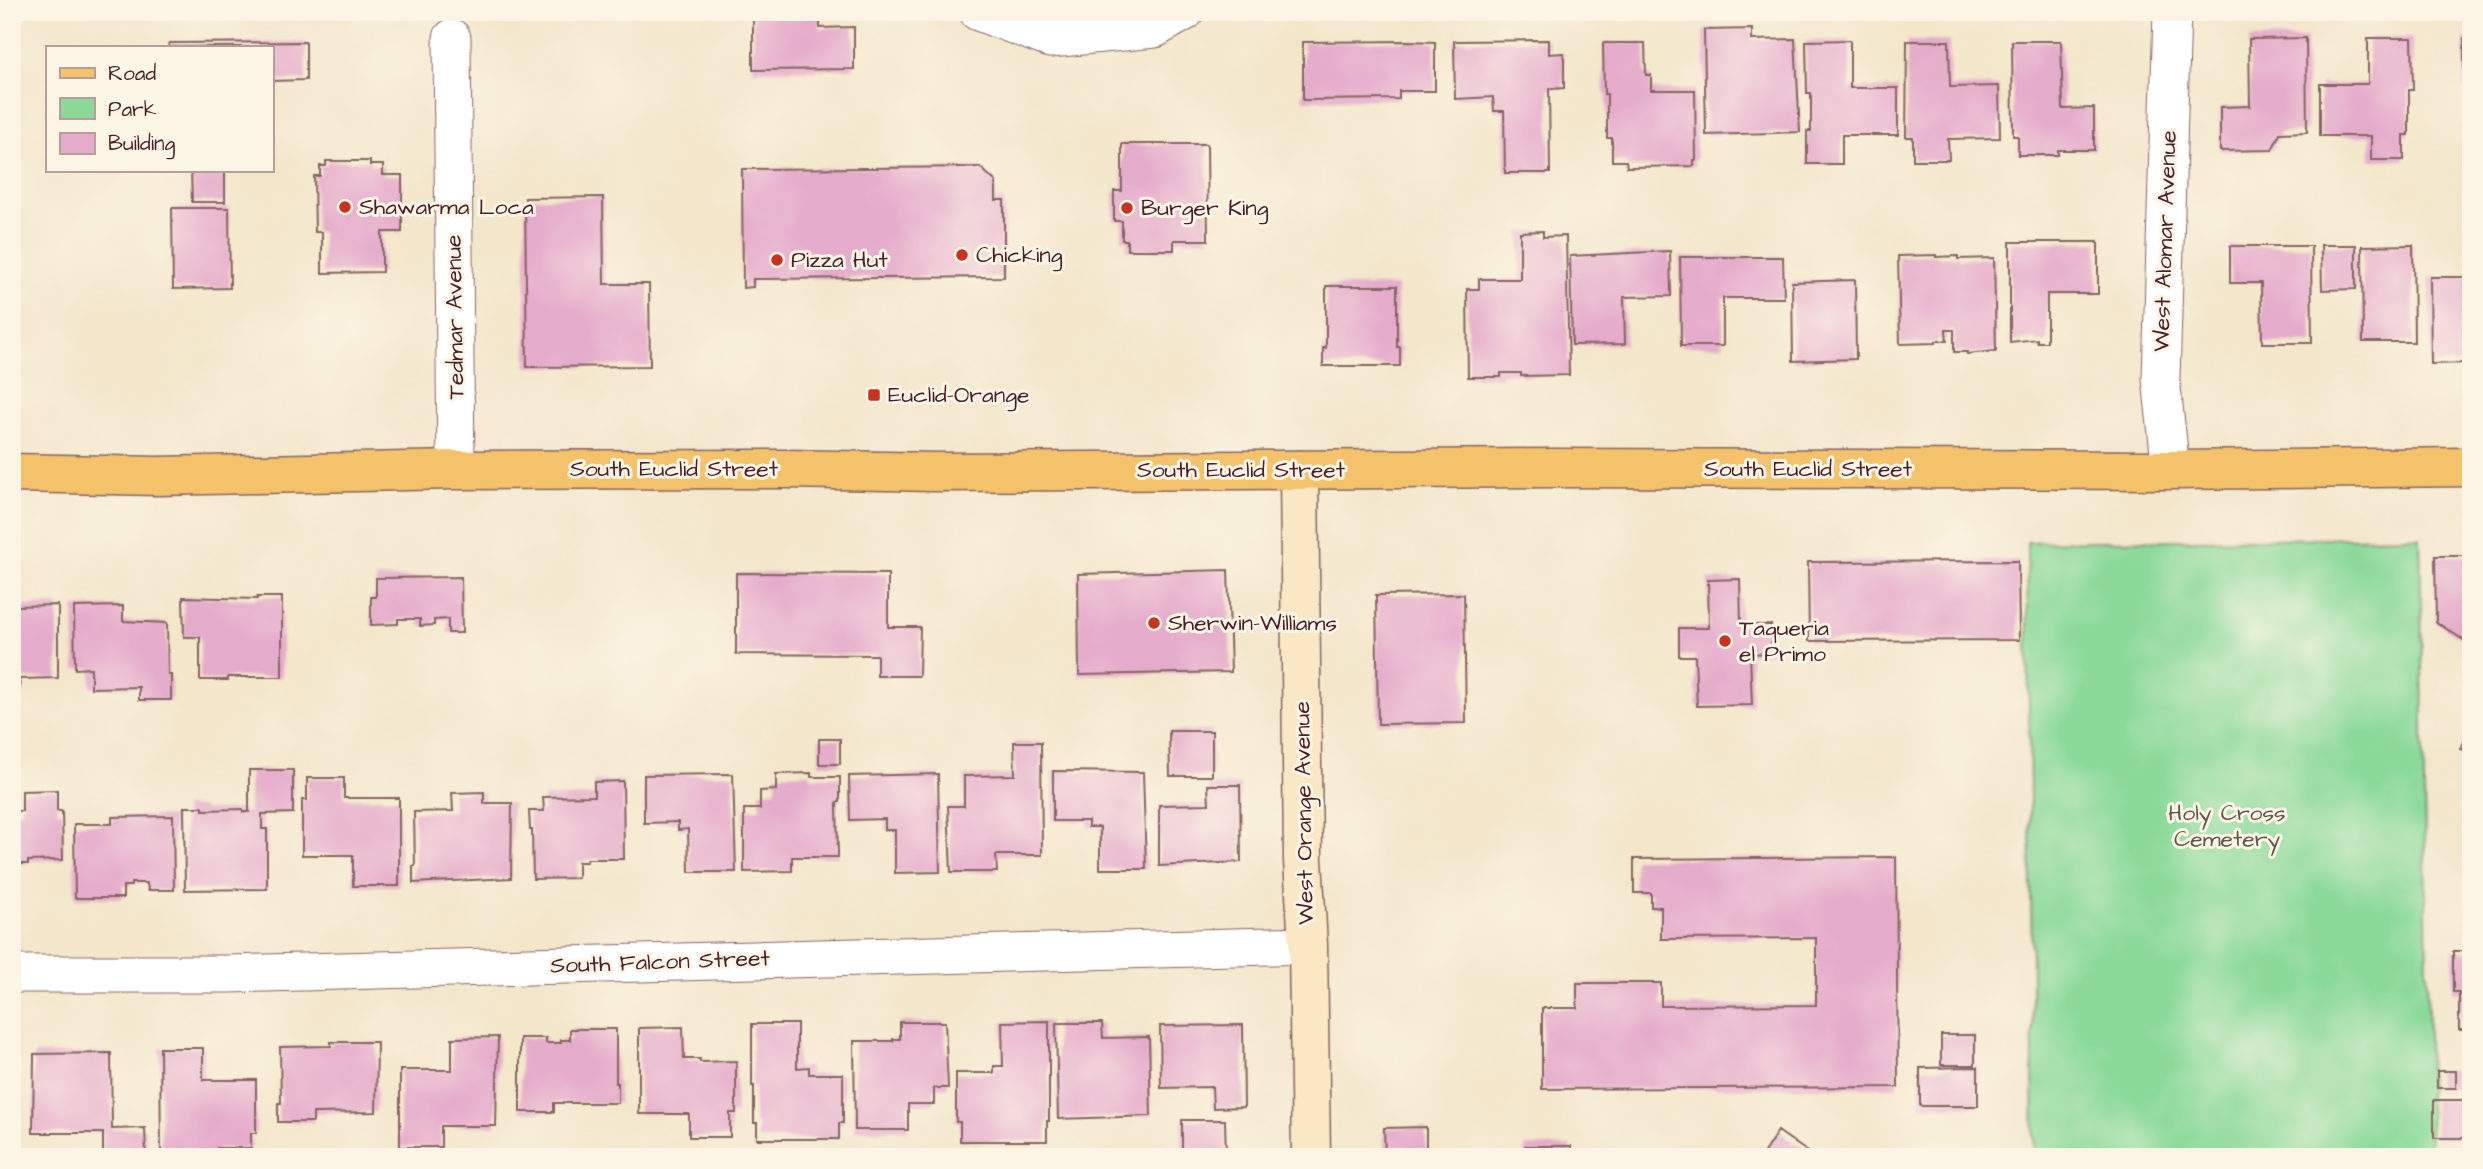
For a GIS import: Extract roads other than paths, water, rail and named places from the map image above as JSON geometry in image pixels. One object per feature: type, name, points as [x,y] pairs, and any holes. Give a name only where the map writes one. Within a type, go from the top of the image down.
[{"type":"main road","name":"South Euclid Street","points":[[12,473],[232,475],[456,470],[786,469],[934,472],[2471,467]]},
{"type":"street","points":[[978,12],[1050,39],[1154,29],[1185,12]]},
{"type":"street","name":"West Alomar Avenue","points":[[2171,470],[2161,379],[2172,12]]},
{"type":"street","name":"Tedmar Avenue","points":[[452,38],[456,470]]},
{"type":"street","name":"West Orange Avenue","points":[[1299,470],[1303,860],[1308,945],[1311,1157]]},
{"type":"street","name":"South Falcon Street","points":[[12,974],[229,974],[1308,945]]},
{"type":"place","name":"Shawarma Loca","points":[[345,207]]},
{"type":"place","name":"Burger King","points":[[1127,208]]},
{"type":"place","name":"Chicking","points":[[962,255]]},
{"type":"place","name":"Pizza Hut","points":[[777,260]]},
{"type":"place","name":"Euclid-Orange","points":[[874,395]]},
{"type":"place","name":"Sherwin-Williams","points":[[1154,623]]},
{"type":"place","name":"Taqueria el Primo","points":[[1725,641]]},
{"type":"park label","name":"Holy Cross Cemetery","points":[[2227,826]]}]
